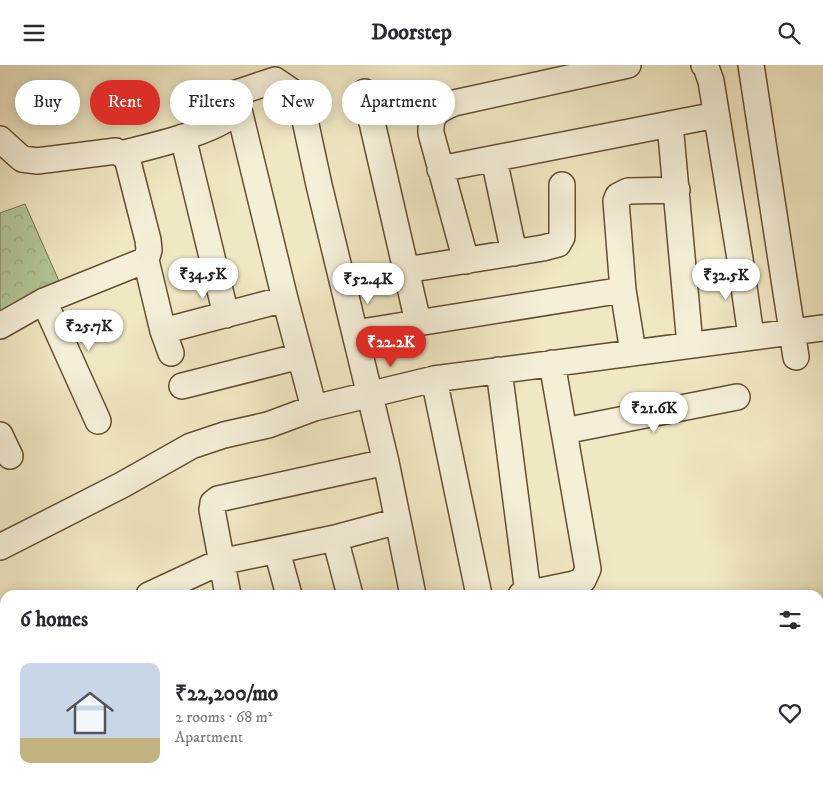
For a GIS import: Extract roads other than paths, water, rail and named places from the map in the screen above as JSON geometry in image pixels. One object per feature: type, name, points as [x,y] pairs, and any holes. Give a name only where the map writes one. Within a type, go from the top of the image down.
[{"type":"street","points":[[466,261],[440,169],[431,123],[434,115],[444,107],[454,103],[628,65]]},
{"type":"street","points":[[704,65],[711,81],[751,336]]},
{"type":"street","points":[[751,65],[796,357]]},
{"type":"street","points":[[253,84],[278,72],[300,97],[386,462],[412,590]]},
{"type":"street","points":[[440,169],[716,115]]},
{"type":"street","points":[[670,124],[690,345]]},
{"type":"street","points":[[121,154],[183,137],[214,125]]},
{"type":"street","points":[[243,125],[314,408]]},
{"type":"street","points":[[373,125],[418,322]]},
{"type":"street","points":[[183,137],[226,315]]},
{"type":"street","points":[[0,139],[22,159],[37,161],[116,151],[127,157],[148,240],[149,251],[146,260],[167,342],[226,315],[285,299]]},
{"type":"street","points":[[494,159],[514,253]]},
{"type":"street","points":[[406,270],[554,246],[561,241],[562,185]]},
{"type":"street","points":[[633,352],[622,291],[616,201],[618,195],[628,191],[677,190]]},
{"type":"street","points":[[0,326],[44,301],[146,260]]},
{"type":"street","points":[[355,333],[622,291]]},
{"type":"street","points":[[44,301],[98,421]]},
{"type":"street","points":[[0,547],[122,485],[191,446],[224,435],[268,425],[314,408],[434,379],[823,328]]},
{"type":"street","points":[[182,386],[300,356]]},
{"type":"street","points":[[545,590],[574,584],[583,580],[588,569],[552,363]]},
{"type":"street","points":[[499,369],[525,590]]},
{"type":"street","points":[[434,379],[478,590]]},
{"type":"street","points":[[564,431],[737,397]]},
{"type":"street","points":[[227,590],[220,562],[212,510],[213,503],[218,499],[386,462]]},
{"type":"street","points":[[160,590],[220,562],[278,551],[398,521]]},
{"type":"street","points":[[335,537],[349,590]]},
{"type":"street","points":[[278,551],[288,590]]}]
